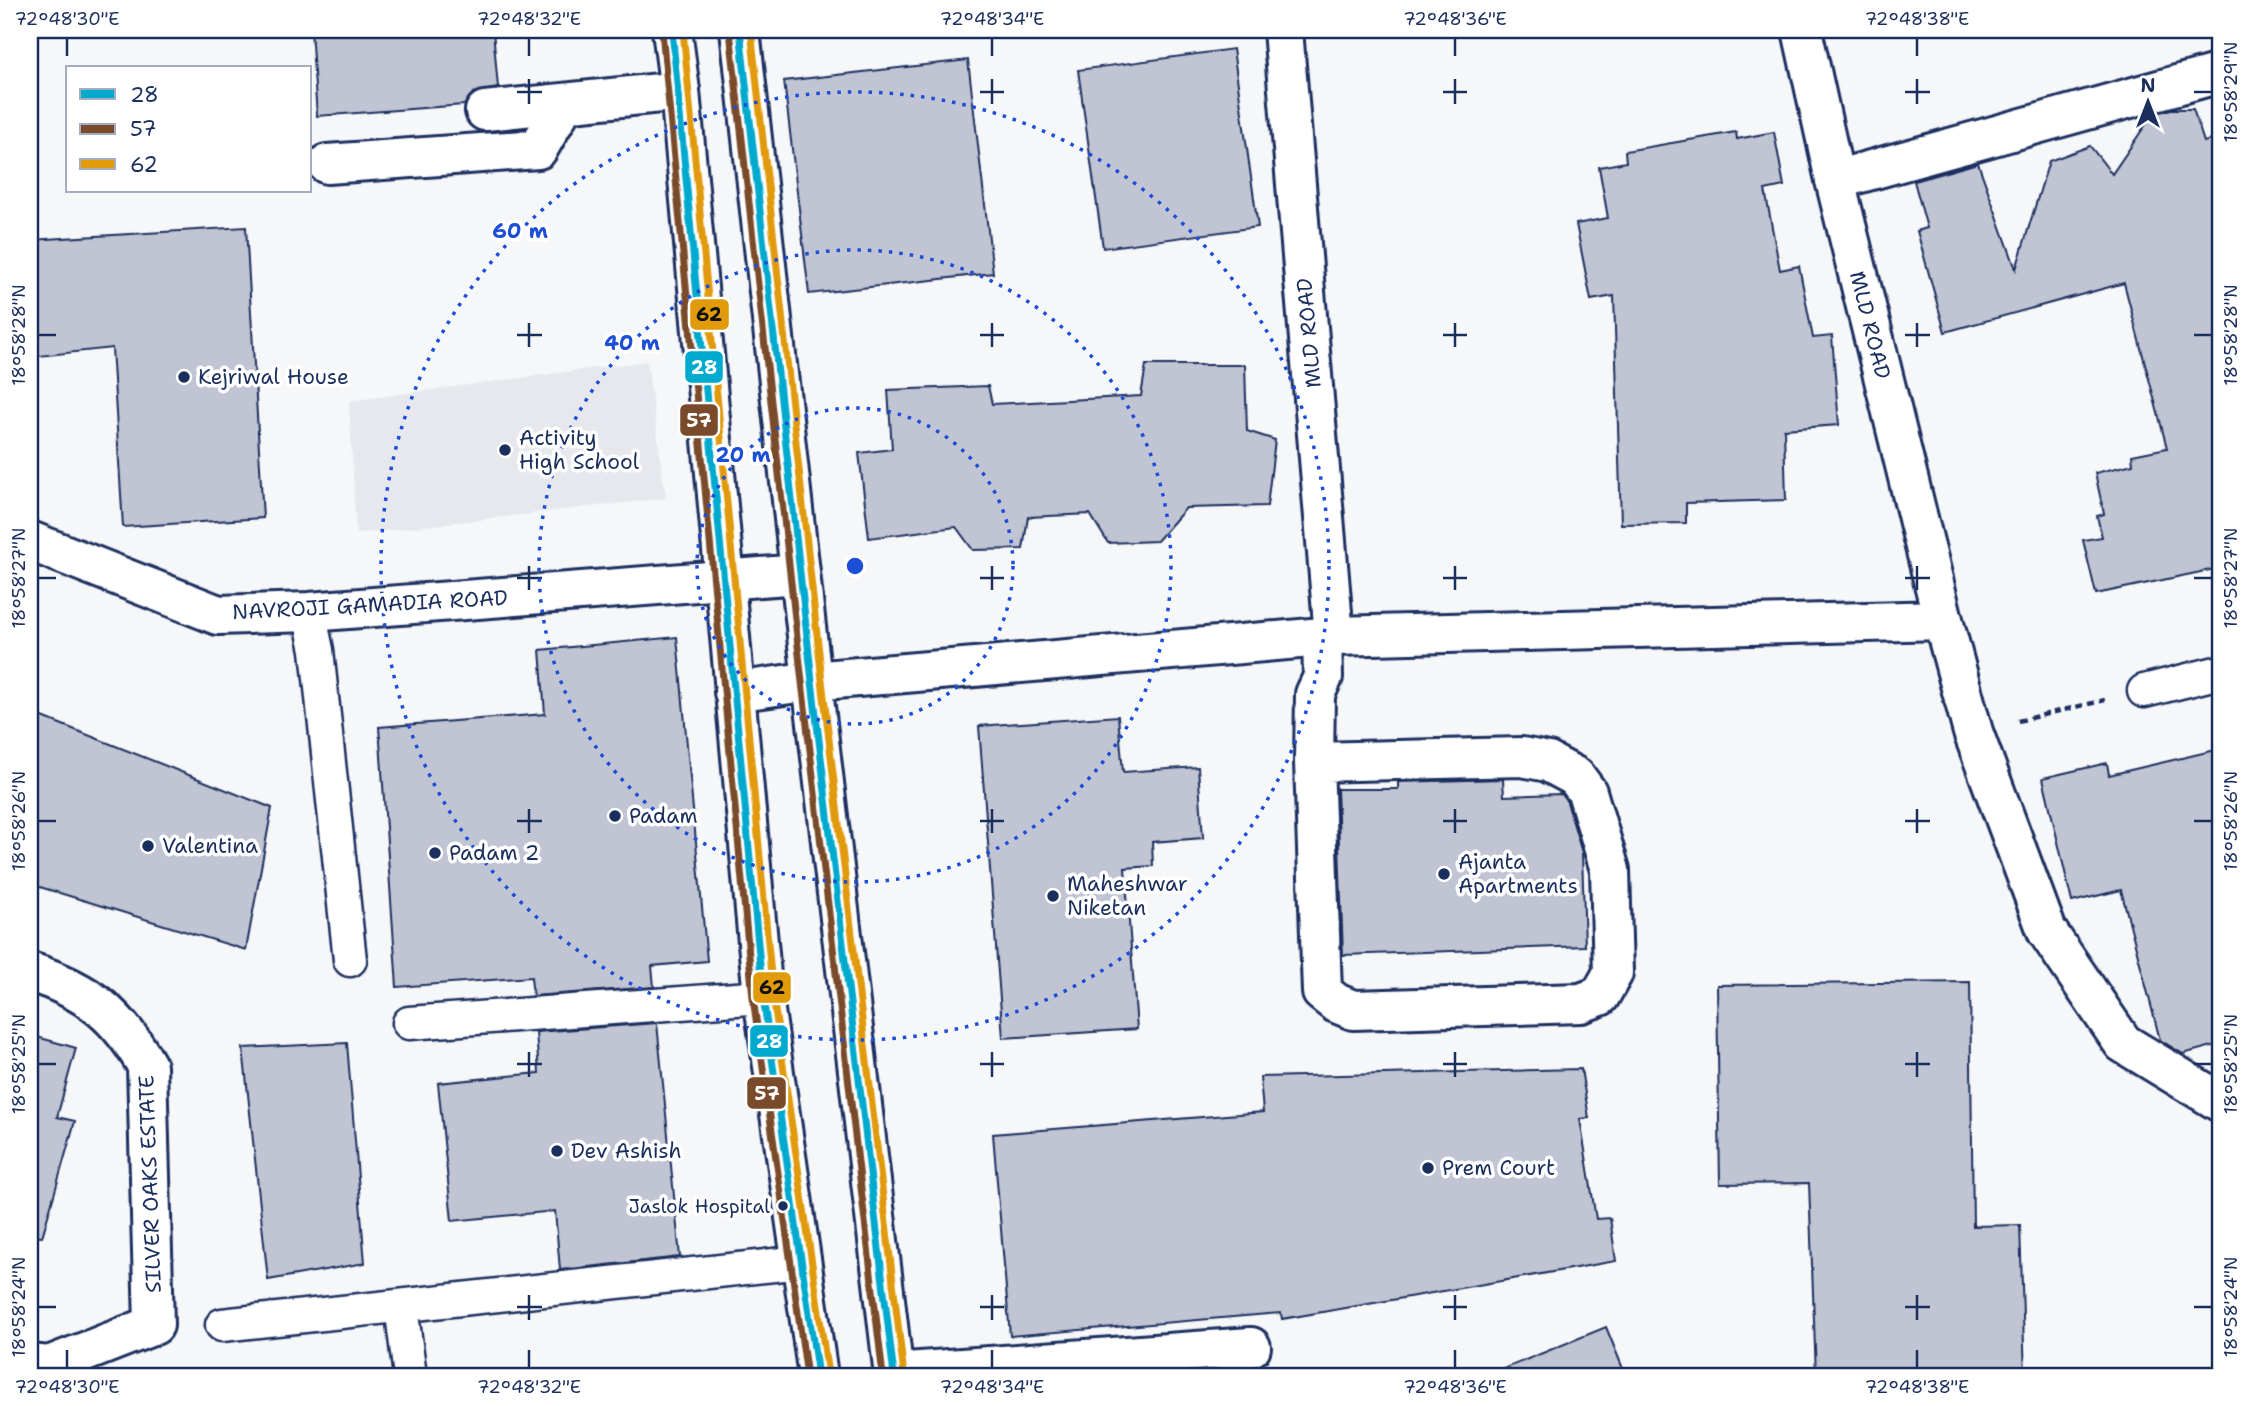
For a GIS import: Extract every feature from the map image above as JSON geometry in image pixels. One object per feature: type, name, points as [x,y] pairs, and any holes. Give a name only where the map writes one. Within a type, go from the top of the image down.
[{"type":"street","points":[[672,30],[680,91],[763,997],[818,1376]]},
{"type":"street","points":[[740,30],[812,681],[894,1374],[1251,1347]]},
{"type":"street","name":"MLD ROAD","points":[[1283,30],[1323,677],[1315,694],[1314,762],[1322,992],[1336,1003],[1353,1010],[1581,1003],[1600,996],[1613,973],[1611,870],[1587,792],[1576,777],[1548,762],[1522,757],[1314,762]]},
{"type":"street","name":"MLD ROAD","points":[[1802,30],[1835,180],[1973,732],[2047,930],[2123,1042],[2220,1102]]},
{"type":"street","points":[[1835,180],[2220,73]]},
{"type":"street","points":[[485,111],[680,91]]},
{"type":"street","points":[[327,164],[538,149],[564,104]]},
{"type":"street","name":"NAVROJI GAMADIA ROAD","points":[[30,541],[218,614],[309,612],[800,574]]},
{"type":"street","points":[[734,692],[812,681],[1320,638],[1943,620]]},
{"type":"street","name":"SILVER OAKS ESTATE","points":[[30,972],[54,979],[97,1004],[128,1033],[147,1066],[154,1325],[49,1366],[30,1364]]},
{"type":"lane","points":[[309,612],[317,650],[350,960]]},
{"type":"lane","points":[[2144,691],[2220,672]]},
{"type":"lane","points":[[409,1023],[763,997]]},
{"type":"lane","points":[[222,1325],[802,1262]]},
{"type":"lane","points":[[401,1306],[410,1376]]},
{"type":"path","points":[[1973,732],[2144,691]]},
{"type":"shaded area","name":"Activity High School","points":[[647,361],[666,498],[356,534],[349,401]]},
{"type":"building","points":[[311,30],[493,30],[498,88],[473,93],[464,105],[317,116]]},
{"type":"building","points":[[1233,49],[1258,227],[1103,248],[1078,70]]},
{"type":"building","points":[[968,60],[993,273],[809,294],[784,81]]},
{"type":"building","points":[[2171,109],[2193,109],[2204,142],[2220,137],[2220,568],[2096,594],[2083,540],[2102,537],[2097,516],[2104,514],[2095,473],[2133,464],[2132,455],[2167,448],[2124,283],[1945,332],[1917,231],[1927,228],[1914,181],[1978,163],[2016,269],[2049,161],[2090,146],[2112,174],[2153,114]]},
{"type":"building","points":[[1736,132],[1737,139],[1774,132],[1784,186],[1765,190],[1780,270],[1799,266],[1813,338],[1832,336],[1839,425],[1784,429],[1786,500],[1686,503],[1686,523],[1621,524],[1614,296],[1591,300],[1576,224],[1608,218],[1599,167],[1626,162],[1625,151]]},
{"type":"building","name":"Kejriwal House","points":[[246,227],[263,518],[123,527],[112,348],[30,357],[30,240]]},
{"type":"building","points":[[1146,365],[1245,365],[1247,431],[1275,440],[1267,506],[1186,508],[1157,541],[1108,543],[1090,514],[1028,517],[1023,549],[973,550],[956,527],[869,538],[859,453],[892,449],[888,390],[988,386],[992,404],[1141,396]]},
{"type":"building","points":[[677,637],[707,961],[652,966],[654,987],[533,996],[531,977],[397,987],[379,727],[545,714],[540,650]]},
{"type":"building","name":"Valentina","points":[[30,712],[272,808],[246,950],[30,884]]},
{"type":"building","name":"Maheshwar Niketan","points":[[1118,716],[1123,772],[1198,767],[1203,838],[1152,842],[1153,866],[1125,868],[1137,1029],[1003,1038],[979,726]]},
{"type":"building","points":[[2220,749],[2220,1044],[2183,1054],[2160,1040],[2121,890],[2072,902],[2043,778],[2107,763],[2109,775]]},
{"type":"building","name":"Ajanta Apartments","points":[[1503,779],[1504,796],[1562,794],[1567,802],[1582,853],[1585,946],[1343,955],[1337,789],[1398,789],[1398,782]]},
{"type":"building","points":[[1970,982],[1973,1226],[2020,1225],[2025,1376],[1816,1376],[1809,1183],[1720,1184],[1717,985]]},
{"type":"building","name":"Dev Ashish","points":[[657,1023],[680,1257],[560,1270],[555,1211],[452,1221],[438,1083],[539,1073],[536,1032]]},
{"type":"building","points":[[30,1035],[76,1048],[57,1117],[75,1121],[42,1237],[30,1236]]},
{"type":"building","points":[[347,1043],[365,1263],[268,1280],[243,1048]]},
{"type":"building","points":[[1581,1069],[1589,1118],[1580,1119],[1596,1219],[1610,1218],[1616,1261],[1282,1319],[1281,1313],[1010,1336],[993,1134],[1263,1112],[1260,1077]]},
{"type":"building","points":[[1606,1327],[1626,1376],[1489,1376],[1489,1375]]},
{"type":"transit line","name":"28","points":[[672,30],[763,997],[818,1376]]},
{"type":"transit line","name":"62","points":[[683,30],[773,996],[828,1374]]},
{"type":"transit line","name":"28","points":[[740,30],[812,681],[894,1376]]},
{"type":"transit line","name":"62","points":[[751,30],[822,680],[904,1375]]},
{"type":"transit line","name":"57","points":[[662,31],[753,998],[807,1376]]},
{"type":"transit line","name":"57","points":[[730,31],[883,1376]]},
{"type":"place","name":"Kejriwal House","points":[[184,377]]},
{"type":"place","name":"Activity High School","points":[[505,450]]},
{"type":"place","name":"Padam","points":[[615,816]]},
{"type":"place","name":"Valentina","points":[[148,846]]},
{"type":"place","name":"Padam 2","points":[[435,853]]},
{"type":"place","name":"Ajanta Apartments","points":[[1444,874]]},
{"type":"place","name":"Maheshwar Niketan","points":[[1053,896]]},
{"type":"place","name":"Dev Ashish","points":[[557,1151]]},
{"type":"place","name":"Prem Court","points":[[1428,1168]]},
{"type":"place","name":"Jaslok Hospital","points":[[783,1206]]}]
